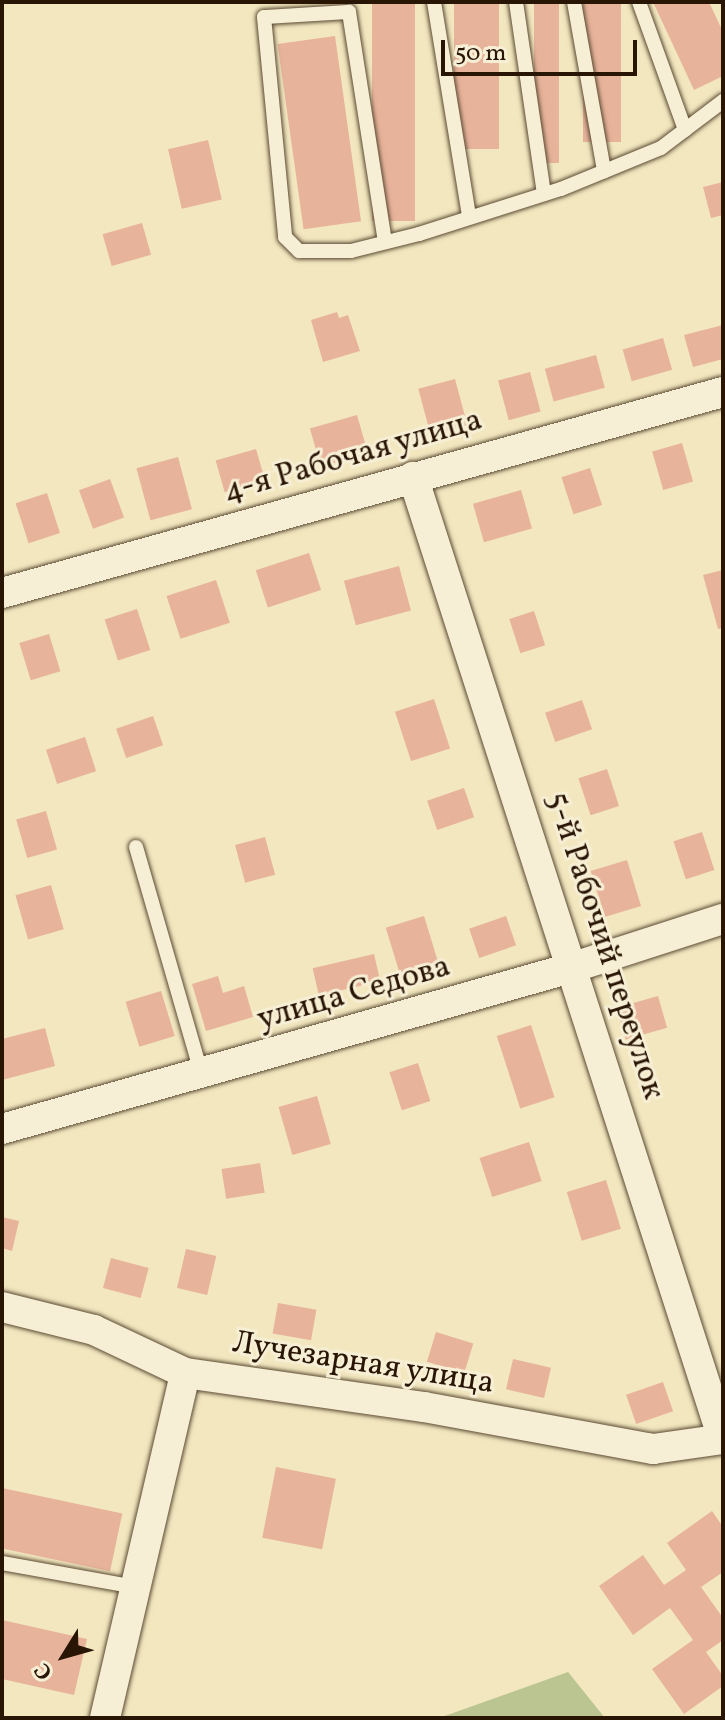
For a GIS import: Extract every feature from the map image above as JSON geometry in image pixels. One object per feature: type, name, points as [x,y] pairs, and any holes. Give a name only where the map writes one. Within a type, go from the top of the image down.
[{"type":"street","name":"4-я Рабочая улица","points":[[2,593],[723,392]]},
{"type":"street","name":"5-й Рабочий переулок","points":[[413,477],[574,967],[723,1439]]},
{"type":"street","name":"улица Седова","points":[[2,1129],[202,1075],[574,967],[723,919]]},
{"type":"street","name":"Лучезарная улица","points":[[2,1307],[94,1330],[185,1373],[424,1407],[653,1449],[723,1439]]},
{"type":"street","points":[[105,1718],[185,1373]]},
{"type":"lane","points":[[434,2],[469,216]]},
{"type":"lane","points":[[516,2],[544,194]]},
{"type":"lane","points":[[574,2],[604,171]]},
{"type":"lane","points":[[639,2],[685,130]]},
{"type":"lane","points":[[385,242],[349,12],[264,17],[285,237],[299,251],[351,251],[385,242],[544,194],[661,148],[723,101]]},
{"type":"lane","points":[[136,847],[202,1075]]},
{"type":"lane","points":[[2,1563],[135,1587]]},
{"type":"green space","points":[[568,1672],[605,1718],[439,1718]]},
{"type":"building","points":[[372,2],[415,2],[415,221],[372,221]]},
{"type":"building","points":[[454,2],[499,2],[499,149],[454,149]]},
{"type":"building","points":[[534,2],[559,2],[559,163],[534,163]]},
{"type":"building","points":[[583,2],[621,2],[621,142],[583,142]]},
{"type":"building","points":[[653,2],[709,2],[723,32],[723,76],[694,90]]},
{"type":"building","points":[[335,36],[361,221],[304,229],[278,44]]},
{"type":"building","points":[[208,140],[222,199],[182,209],[168,149]]},
{"type":"building","points":[[723,182],[723,215],[711,218],[703,187]]},
{"type":"building","points":[[142,223],[151,255],[112,266],[103,234]]},
{"type":"building","points":[[337,312],[339,318],[348,315],[360,351],[323,362],[311,320]]},
{"type":"building","points":[[723,325],[723,359],[693,367],[684,335]]},
{"type":"building","points":[[663,338],[672,370],[632,381],[623,350]]},
{"type":"building","points":[[596,355],[605,388],[554,402],[545,369]]},
{"type":"building","points":[[530,372],[541,412],[509,420],[498,381]]},
{"type":"building","points":[[455,379],[467,425],[431,435],[418,389]]},
{"type":"building","points":[[357,415],[368,453],[321,467],[310,429]]},
{"type":"building","points":[[682,443],[693,481],[663,490],[652,452]]},
{"type":"building","points":[[256,449],[265,481],[225,492],[216,461]]},
{"type":"building","points":[[178,457],[192,509],[150,520],[136,468]]},
{"type":"building","points":[[590,468],[602,505],[574,514],[561,477]]},
{"type":"building","points":[[110,479],[124,518],[93,529],[79,490]]},
{"type":"building","points":[[521,490],[532,528],[484,542],[473,504]]},
{"type":"building","points":[[47,493],[60,533],[29,543],[16,503]]},
{"type":"building","points":[[309,553],[321,590],[268,607],[256,570]]},
{"type":"building","points":[[399,566],[411,610],[356,625],[344,581]]},
{"type":"building","points":[[723,570],[723,628],[718,629],[703,575]]},
{"type":"building","points":[[216,580],[230,623],[180,639],[167,596]]},
{"type":"building","points":[[137,609],[150,650],[118,660],[105,620]]},
{"type":"building","points":[[534,611],[545,645],[520,653],[509,619]]},
{"type":"building","points":[[49,634],[60,671],[31,680],[19,643]]},
{"type":"building","points":[[434,699],[450,748],[411,761],[395,712]]},
{"type":"building","points":[[582,700],[592,729],[555,742],[545,713]]},
{"type":"building","points":[[153,716],[163,745],[126,758],[116,729]]},
{"type":"building","points":[[85,737],[96,771],[57,784],[46,750]]},
{"type":"building","points":[[607,769],[619,806],[591,815],[578,778]]},
{"type":"building","points":[[464,788],[474,817],[437,830],[427,801]]},
{"type":"building","points":[[46,811],[57,849],[27,858],[16,820]]},
{"type":"building","points":[[702,832],[714,870],[686,879],[673,841]]},
{"type":"building","points":[[265,837],[275,875],[245,883],[235,845]]},
{"type":"building","points":[[627,860],[641,906],[605,917],[591,871]]},
{"type":"building","points":[[51,885],[64,929],[28,939],[15,895]]},
{"type":"building","points":[[424,916],[439,964],[400,976],[386,928]]},
{"type":"building","points":[[506,916],[516,945],[479,958],[469,929]]},
{"type":"building","points":[[374,954],[380,981],[319,995],[313,968]]},
{"type":"building","points":[[218,976],[223,993],[244,986],[253,1017],[206,1031],[192,984]]},
{"type":"building","points":[[161,991],[175,1036],[139,1047],[126,1002]]},
{"type":"building","points":[[658,996],[667,1028],[626,1040],[617,1008]]},
{"type":"building","points":[[531,1025],[554,1097],[520,1108],[497,1036]]},
{"type":"building","points":[[45,1028],[55,1066],[2,1080],[2,1039]]},
{"type":"building","points":[[418,1063],[430,1101],[402,1110],[389,1072]]},
{"type":"building","points":[[317,1096],[331,1144],[292,1155],[279,1107]]},
{"type":"building","points":[[529,1142],[542,1181],[492,1197],[480,1158]]},
{"type":"building","points":[[260,1163],[265,1193],[226,1199],[221,1169]]},
{"type":"building","points":[[606,1180],[621,1229],[582,1241],[567,1192]]},
{"type":"building","points":[[2,1217],[19,1221],[12,1251],[2,1248]]},
{"type":"building","points":[[186,1249],[216,1256],[207,1295],[177,1288]]},
{"type":"building","points":[[111,1258],[149,1268],[141,1298],[103,1288]]},
{"type":"building","points":[[278,1303],[316,1310],[311,1340],[273,1334]]},
{"type":"building","points":[[436,1332],[473,1343],[464,1373],[427,1362]]},
{"type":"building","points":[[513,1359],[551,1368],[544,1398],[506,1389]]},
{"type":"building","points":[[663,1382],[673,1411],[636,1424],[626,1395]]},
{"type":"building","points":[[276,1467],[336,1479],[322,1549],[262,1538]]},
{"type":"building","points":[[2,1488],[122,1514],[110,1571],[2,1548]]},
{"type":"building","points":[[712,1511],[723,1527],[723,1572],[701,1587],[723,1618],[723,1640],[706,1652],[723,1676],[723,1686],[684,1714],[652,1669],[693,1640],[670,1608],[633,1635],[599,1586],[643,1555],[664,1585],[686,1570],[667,1543]]},
{"type":"building","points":[[2,1620],[87,1639],[74,1695],[2,1679]]}]
